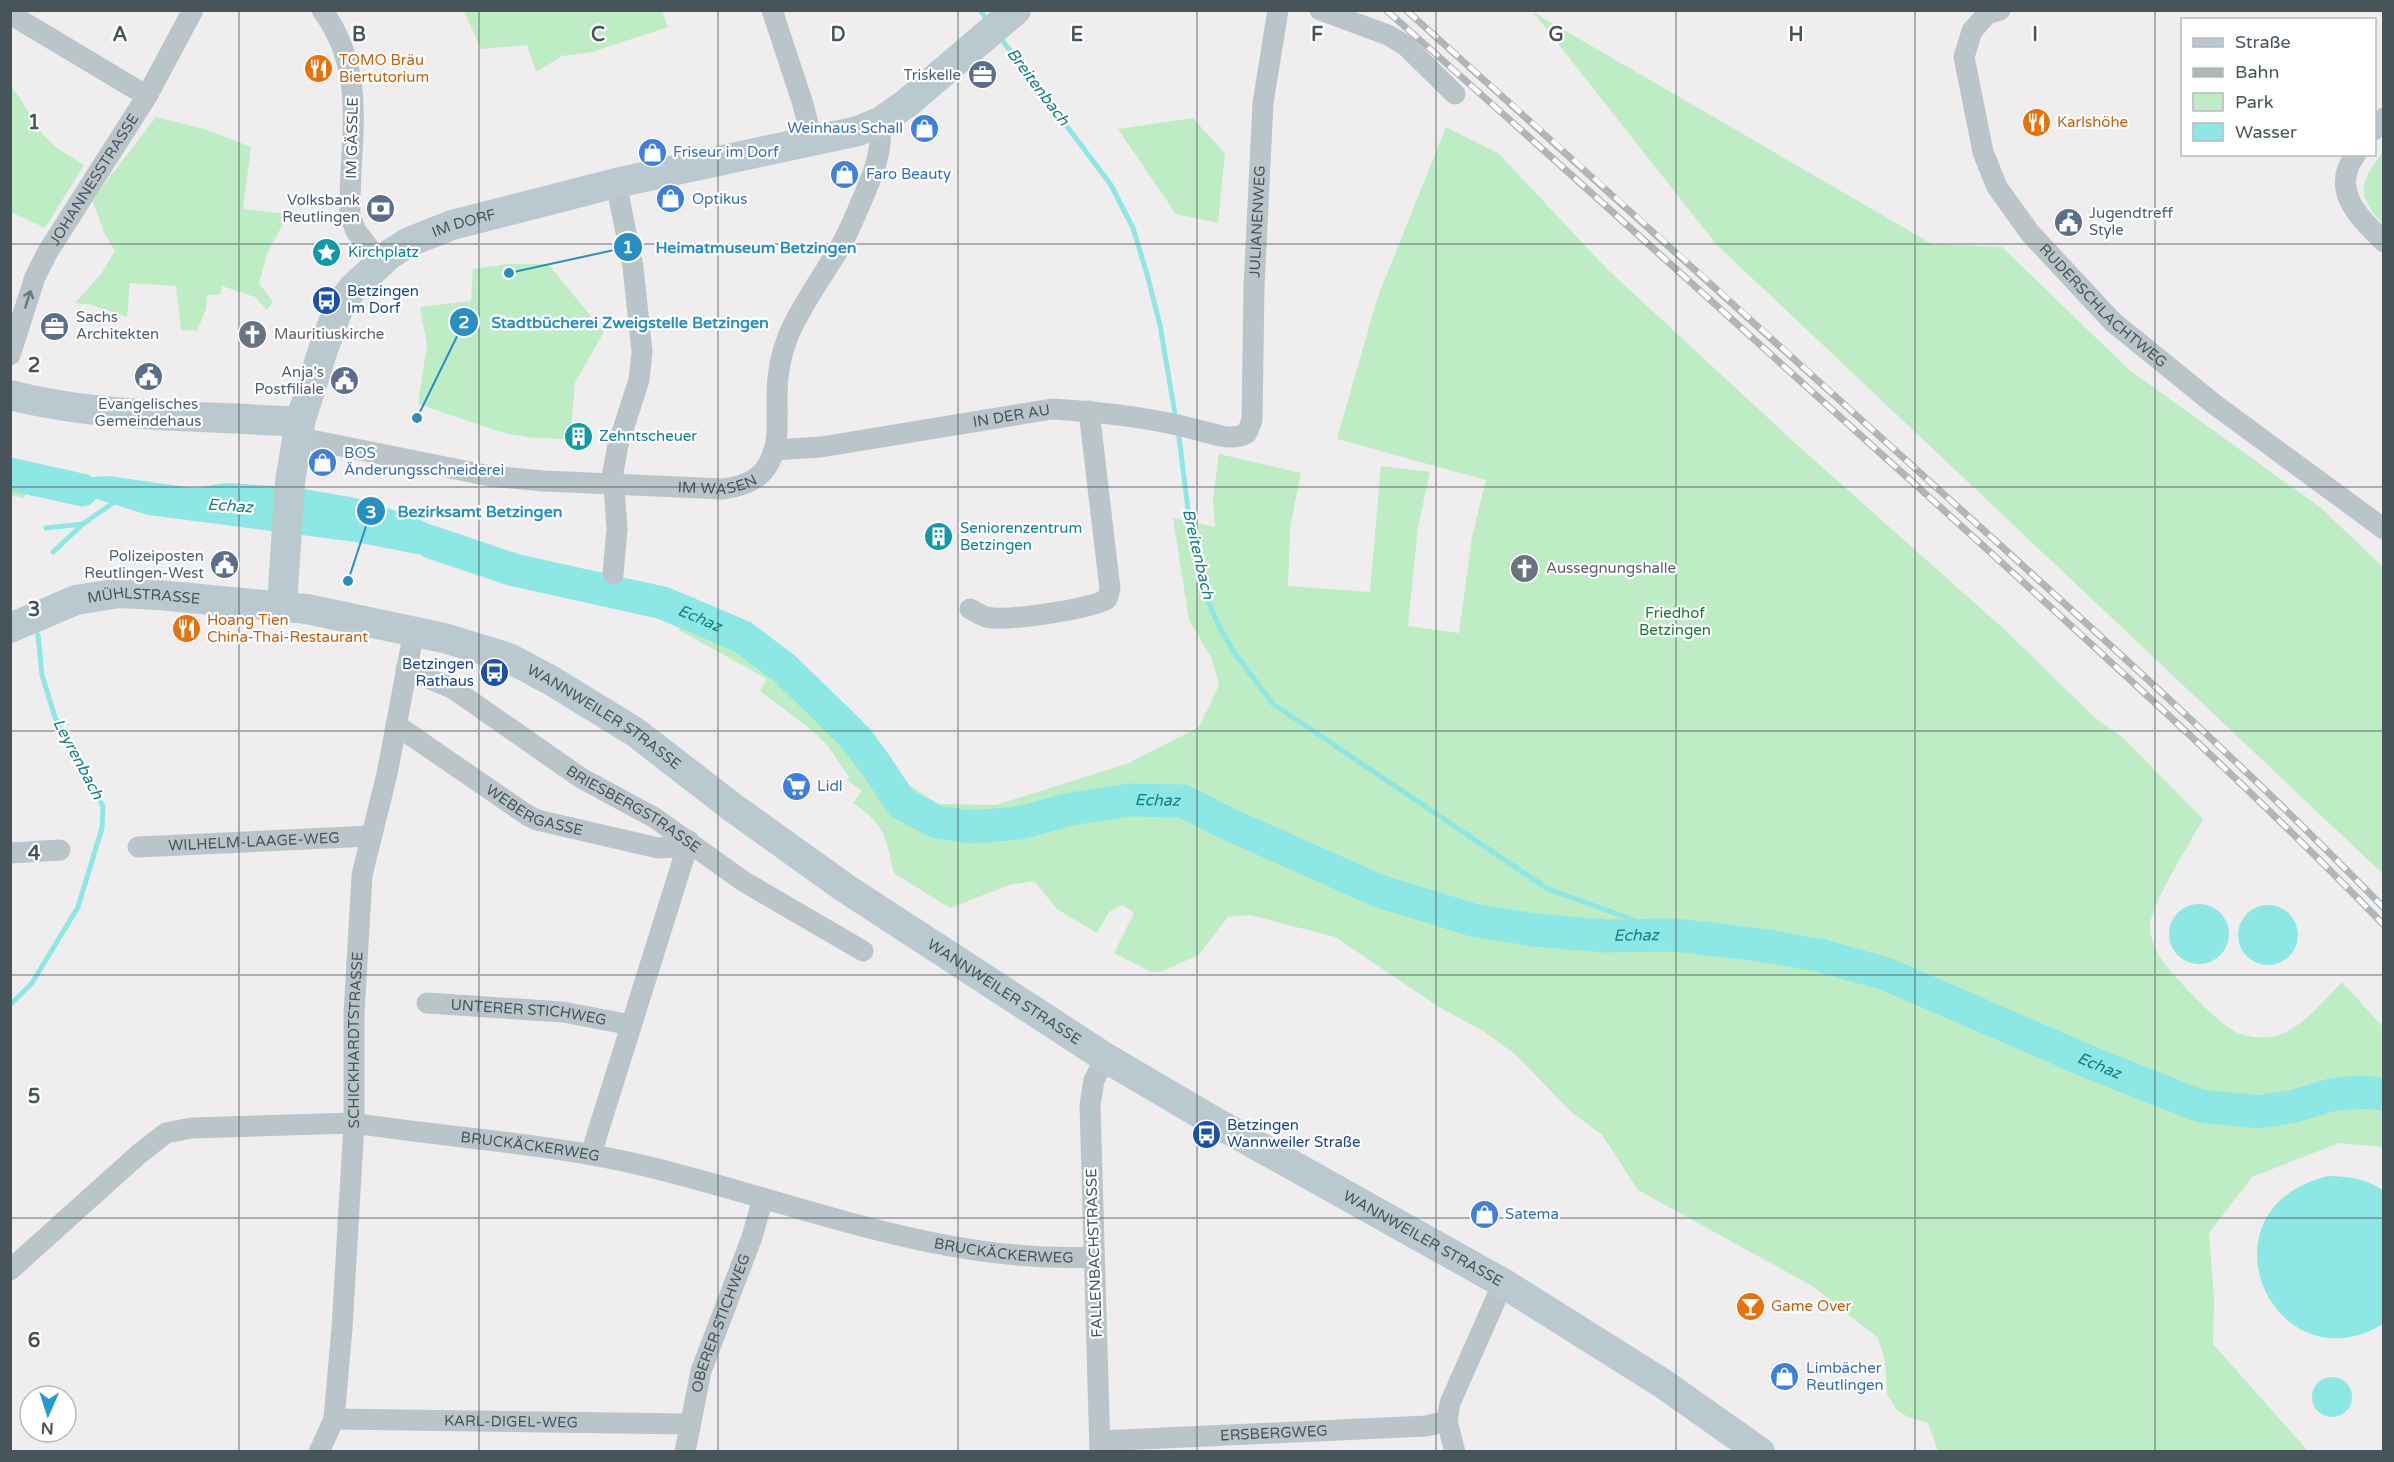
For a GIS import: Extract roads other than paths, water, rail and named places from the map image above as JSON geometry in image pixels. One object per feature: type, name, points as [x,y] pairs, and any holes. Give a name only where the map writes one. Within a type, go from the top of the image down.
[{"type":"main road","name":"IM DORF","points":[[282,605],[290,482],[298,430],[339,307],[352,289],[380,262],[409,242],[452,225],[616,183],[845,135],[880,122],[907,103],[1001,23]]},
{"type":"main road","points":[[10,395],[67,406],[298,430]]},
{"type":"main road","name":"MÜHLSTRASSE","points":[[10,628],[76,600],[119,593],[158,594],[282,605]]},
{"type":"main road","name":"WANNWEILER STRASSE","points":[[282,605],[414,631],[496,653],[552,681],[650,743],[732,807],[845,888],[1106,1058],[1503,1284],[1619,1354],[1760,1452]]},
{"type":"street","name":"JOHANNESSTRASSE","points":[[10,355],[35,277],[46,253],[147,96],[193,10]]},
{"type":"street","name":"IM GÄSSLE","points":[[322,10],[344,50],[353,94],[355,120],[350,216],[356,231],[380,262]]},
{"type":"street","points":[[772,10],[813,142]]},
{"type":"street","name":"JULIANENWEG","points":[[1247,433],[1252,420],[1254,287],[1263,103],[1278,10]]},
{"type":"street","points":[[1320,10],[1389,34],[1405,45],[1455,94]]},
{"type":"street","name":"RUDERSCHLACHTWEG","points":[[2000,10],[1987,14],[1972,31],[1964,57],[1983,153],[1997,187],[2030,233],[2113,322],[2214,404],[2384,530]]},
{"type":"street","points":[[10,14],[147,96]]},
{"type":"street","name":"IM WASEN","points":[[298,430],[345,448],[490,476],[723,489],[739,487],[754,481],[764,471],[774,450],[778,429],[777,383],[785,346],[811,291],[842,245],[855,217],[878,160],[881,146],[880,122]]},
{"type":"street","points":[[2355,156],[2346,170],[2344,184],[2346,193],[2358,214],[2384,242]]},
{"type":"street","points":[[613,574],[617,529],[613,484],[618,445],[639,380],[642,352],[633,267],[616,183]]},
{"type":"street","name":"IN DER AU","points":[[774,450],[821,447],[1052,409],[1089,411],[1162,421],[1234,438],[1247,433]]},
{"type":"street","points":[[970,609],[987,617],[1005,618],[1087,606],[1107,599],[1110,589],[1089,411]]},
{"type":"street","name":"SCHICKHARDTSTRASSE","points":[[319,1452],[334,1419],[342,1329],[354,1123],[354,1014],[359,897],[364,858],[387,774],[414,631]]},
{"type":"street","name":"BRIESBERGSTRASSE","points":[[406,669],[452,688],[581,778],[655,818],[755,889],[863,951]]},
{"type":"street","name":"WEBERGASSE","points":[[396,725],[537,820],[658,848],[675,847],[689,842]]},
{"type":"street","name":"WILHELM-LAAGE-WEG","points":[[138,847],[370,836]]},
{"type":"street","points":[[591,1154],[689,842]]},
{"type":"street","points":[[10,853],[60,850]]},
{"type":"street","name":"UNTERER STICHWEG","points":[[427,1003],[563,1012],[631,1025]]},
{"type":"street","name":"FALLENBACHSTRASSE","points":[[1100,1446],[1090,1097],[1094,1080],[1106,1058]]},
{"type":"street","name":"BRUCKÄCKERWEG","points":[[10,1270],[166,1132],[190,1128],[354,1123],[591,1154],[882,1231],[987,1251],[1052,1257],[1093,1257]]},
{"type":"street","name":"OBERER STICHWEG","points":[[685,1452],[689,1424],[707,1353],[752,1237],[763,1198]]},
{"type":"street","points":[[1455,1452],[1447,1421],[1453,1395],[1503,1284]]},
{"type":"street","name":"KARL-DIGEL-WEG","points":[[334,1419],[689,1424]]},
{"type":"street","name":"ERSBERGWEG","points":[[1100,1446],[1426,1426],[1447,1421]]},
{"type":"water","points":[[108,476],[194,488],[227,483],[292,487],[356,498],[412,516],[465,541],[475,551],[474,557],[462,561],[447,560],[355,542],[148,515],[39,481]]},
{"type":"water","points":[[2193,904],[2205,904],[2216,909],[2224,917],[2229,934],[2227,946],[2216,959],[2205,964],[2193,964],[2182,959],[2174,951],[2169,940],[2169,928],[2174,917],[2182,909]]},
{"type":"water","points":[[2262,905],[2274,905],[2285,910],[2293,918],[2298,935],[2296,947],[2285,960],[2274,965],[2262,965],[2251,960],[2243,952],[2238,941],[2238,929],[2243,918],[2251,910]]},
{"type":"water","points":[[2328,1176],[2357,1179],[2383,1190],[2383,1324],[2344,1338],[2309,1333],[2282,1315],[2264,1287],[2257,1255],[2264,1222],[2287,1195]]},
{"type":"water","points":[[2332,1377],[2346,1383],[2352,1397],[2346,1411],[2332,1417],[2318,1411],[2312,1397],[2318,1383]]},
{"type":"waterway","name":"Breitenbach","points":[[980,10],[988,21]]},
{"type":"waterway","name":"Breitenbach","points":[[999,36],[1111,185],[1133,228],[1160,325],[1176,420]]},
{"type":"waterway","name":"Breitenbach","points":[[1178,429],[1192,541],[1203,590],[1233,651],[1273,704],[1548,889],[1675,935]]},
{"type":"waterway","name":"Echaz","points":[[10,474],[82,490]]},
{"type":"waterway","name":"Leyrenbach","points":[[53,552],[83,524],[117,500]]},
{"type":"waterway","points":[[46,528],[83,524]]},
{"type":"waterway","name":"Echaz","points":[[431,542],[514,570],[663,603],[743,637],[784,668],[848,730],[874,762],[901,803],[937,822],[971,827],[1019,823],[1071,809],[1128,800],[1183,801],[1226,823],[1379,891],[1473,920],[1535,930],[1604,936],[1675,935],[1768,946],[1822,956],[1886,974],[2094,1064],[2200,1106],[2259,1112],[2295,1106],[2331,1095],[2358,1092],[2384,1094]]},
{"type":"waterway","name":"Leyrenbach","points":[[10,1005],[32,983],[78,907],[102,828],[103,806],[79,766],[55,717],[42,675],[38,635]]},
{"type":"railway","points":[[1386,10],[2096,648],[2271,812],[2384,925]]},
{"type":"railway","points":[[1406,10],[2095,631],[2270,795],[2384,908]]},
{"type":"place","name":"TOMO Bräu Biertutorium","points":[[318,69]]},
{"type":"place","name":"Triskelle","points":[[982,75]]},
{"type":"place","name":"Karlshöhe","points":[[2036,122]]},
{"type":"place","name":"Weinhaus Schall","points":[[924,128]]},
{"type":"place","name":"Friseur im Dorf","points":[[652,152]]},
{"type":"place","name":"Faro Beauty","points":[[845,174]]},
{"type":"place","name":"Optikus","points":[[671,199]]},
{"type":"place","name":"Volksbank Reutlingen","points":[[381,209]]},
{"type":"place","name":"Jugendtreff Style","points":[[2068,222]]},
{"type":"place","name":"Kirchplatz","points":[[327,252]]},
{"type":"place","name":"Heimatmuseum Betzingen","points":[[509,273]]},
{"type":"place","name":"Betzingen Im Dorf","points":[[326,300]]},
{"type":"place","name":"Sachs Architekten","points":[[55,326]]},
{"type":"place","name":"Mauritiuskirche","points":[[253,334]]},
{"type":"place","name":"Evangelisches Gemeindehaus","points":[[148,377]]},
{"type":"place","name":"Anja's Postfiliale","points":[[345,381]]},
{"type":"place","name":"Stadtbücherei Zweigstelle Betzingen","points":[[417,418]]},
{"type":"place","name":"Zehntscheuer","points":[[578,436]]},
{"type":"place","name":"BOS Änderungsschneiderei","points":[[323,462]]},
{"type":"place","name":"Seniorenzentrum Betzingen","points":[[939,537]]},
{"type":"place","name":"Polizeiposten Reutlingen-West","points":[[225,565]]},
{"type":"place","name":"Aussegnungshalle","points":[[1525,568]]},
{"type":"place","name":"Bezirksamt Betzingen","points":[[348,581]]},
{"type":"place","name":"Hoang Tien China-Thai-Restaurant","points":[[186,629]]},
{"type":"place","name":"Betzingen Rathaus","points":[[495,673]]},
{"type":"place","name":"Lidl","points":[[796,786]]},
{"type":"place","name":"Betzingen Wannweiler Straße","points":[[1206,1134]]},
{"type":"place","name":"Satema","points":[[1484,1214]]},
{"type":"place","name":"Game Over","points":[[1750,1306]]},
{"type":"place","name":"Limbächer Reutlingen","points":[[1785,1377]]},
{"type":"park label","name":"Friedhof Betzingen","points":[[1675,622]]}]
